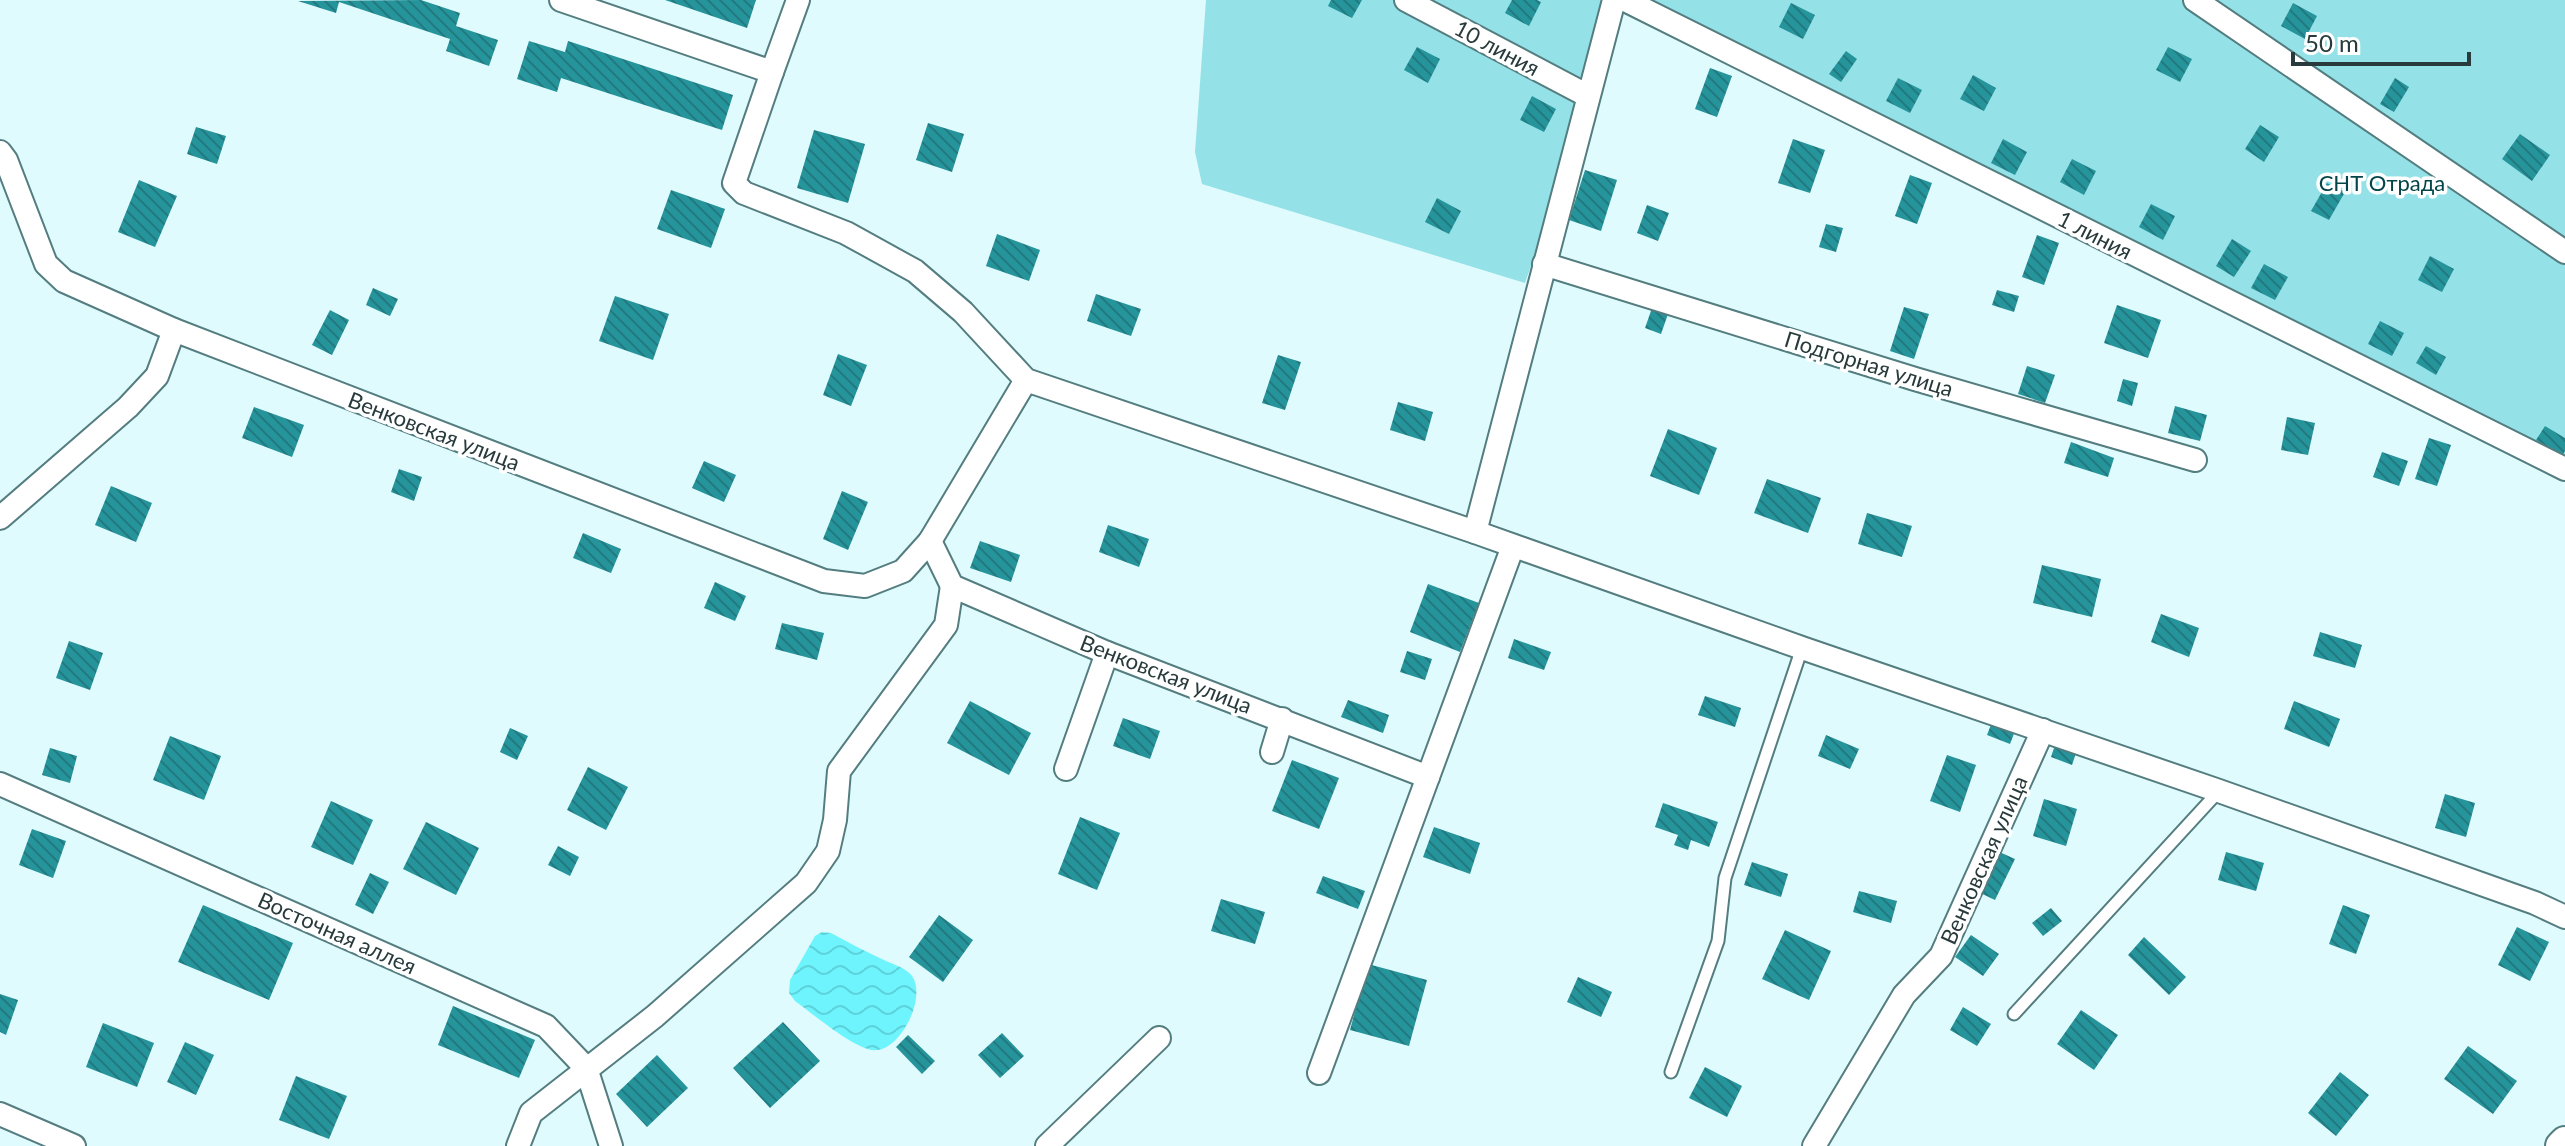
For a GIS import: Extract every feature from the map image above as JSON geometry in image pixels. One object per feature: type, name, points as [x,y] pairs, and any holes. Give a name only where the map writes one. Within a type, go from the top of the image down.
[{"type":"street","points":[[561,0],[772,72]]},
{"type":"street","points":[[798,0],[734,183],[744,193],[846,233],[915,271],[963,312],[1026,380],[1475,532],[2219,791],[2535,903],[2565,917]]},
{"type":"street","name":"10 линия","points":[[1406,0],[1588,96]]},
{"type":"street","points":[[1475,532],[1614,0]]},
{"type":"street","name":"1 линия","points":[[1625,0],[2565,469]]},
{"type":"street","points":[[2195,0],[2565,252]]},
{"type":"street","name":"Венковская улица","points":[[0,152],[6,160],[46,264],[64,281],[174,330],[824,581],[865,586],[903,571],[930,541],[1026,380]]},
{"type":"street","name":"Подгорная улица","points":[[1544,264],[1915,379],[2195,460]]},
{"type":"street","points":[[0,518],[128,407],[157,376],[174,330]]},
{"type":"street","points":[[518,1146],[531,1113],[655,1016],[806,883],[828,851],[835,820],[839,771],[946,625],[952,586],[930,541]]},
{"type":"street","points":[[1319,1073],[1513,546]]},
{"type":"street","name":"Венковская улица","points":[[952,586],[1107,653],[1428,777]]},
{"type":"street","points":[[1066,769],[1107,653]]},
{"type":"street","points":[[1272,752],[1282,719]]},
{"type":"street","name":"Венковская улица","points":[[1814,1146],[1904,995],[1941,956],[2043,730]]},
{"type":"street","name":"Восточная аллея","points":[[0,784],[546,1026],[586,1068],[611,1146]]},
{"type":"street","points":[[1047,1146],[1159,1038]]},
{"type":"street","points":[[0,1114],[74,1146]]},
{"type":"lane","points":[[1671,1072],[1718,941],[1725,878],[1802,648]]},
{"type":"lane","points":[[2014,1014],[2219,791]]},
{"type":"green space","name":"СНТ Отрада","points":[[1206,0],[2565,0],[2565,482],[1622,4],[1525,283],[1202,184],[1195,152]]},
{"type":"water","points":[[822,932],[831,933],[900,967],[914,981],[915,1006],[910,1020],[893,1042],[883,1049],[872,1050],[854,1043],[795,1001],[789,993],[790,980],[815,936]]},
{"type":"building","points":[[421,0],[460,13],[456,26],[498,40],[489,66],[446,51],[450,39],[339,2],[336,13],[298,1]]},
{"type":"building","points":[[665,0],[756,0],[747,28]]},
{"type":"building","points":[[1331,0],[1362,0],[1352,18],[1328,6]]},
{"type":"building","points":[[1512,0],[1541,2],[1529,26],[1505,13]]},
{"type":"building","points":[[1791,3],[1815,15],[1803,39],[1779,27]]},
{"type":"building","points":[[2293,3],[2317,16],[2305,39],[2281,26]]},
{"type":"building","points":[[529,41],[565,52],[568,41],[733,95],[722,130],[561,78],[557,92],[517,79]]},
{"type":"building","points":[[1417,47],[1440,59],[1428,83],[1404,70]]},
{"type":"building","points":[[2168,47],[2192,59],[2180,82],[2156,70]]},
{"type":"building","points":[[1846,51],[1857,59],[1841,82],[1829,74]]},
{"type":"building","points":[[1710,68],[1732,76],[1717,117],[1695,109]]},
{"type":"building","points":[[1973,75],[1996,88],[1984,111],[1960,99]]},
{"type":"building","points":[[1898,78],[1922,90],[1910,113],[1886,101]]},
{"type":"building","points":[[2395,78],[2409,87],[2394,112],[2380,104]]},
{"type":"building","points":[[1532,96],[1556,109],[1544,132],[1520,120]]},
{"type":"building","points":[[928,123],[964,134],[952,172],[916,160]]},
{"type":"building","points":[[2260,125],[2279,137],[2264,162],[2245,149]]},
{"type":"building","points":[[196,127],[226,136],[217,164],[187,154]]},
{"type":"building","points":[[814,130],[865,144],[848,203],[797,188]]},
{"type":"building","points":[[2520,134],[2550,155],[2532,181],[2502,159]]},
{"type":"building","points":[[1793,139],[1825,150],[1810,193],[1778,183]]},
{"type":"building","points":[[2003,139],[2027,152],[2015,175],[1991,163]]},
{"type":"building","points":[[2072,159],[2096,171],[2084,195],[2060,182]]},
{"type":"building","points":[[1585,170],[1617,180],[1601,231],[1569,220]]},
{"type":"building","points":[[1910,175],[1932,183],[1917,224],[1895,216]]},
{"type":"building","points":[[139,180],[177,196],[155,247],[118,232]]},
{"type":"building","points":[[2327,183],[2345,192],[2329,220],[2311,211]]},
{"type":"building","points":[[671,190],[725,209],[711,248],[657,229]]},
{"type":"building","points":[[1437,198],[1461,211],[1449,234],[1425,222]]},
{"type":"building","points":[[2151,204],[2175,216],[2163,240],[2139,227]]},
{"type":"building","points":[[1647,205],[1669,213],[1658,241],[1637,233]]},
{"type":"building","points":[[1826,224],[1843,228],[1836,252],[1819,247]]},
{"type":"building","points":[[997,234],[1040,250],[1029,281],[986,266]]},
{"type":"building","points":[[2037,235],[2059,243],[2044,285],[2022,277]]},
{"type":"building","points":[[2232,239],[2251,251],[2234,277],[2216,266]]},
{"type":"building","points":[[2430,256],[2454,269],[2442,292],[2418,280]]},
{"type":"building","points":[[2264,264],[2288,277],[2275,300],[2251,288]]},
{"type":"building","points":[[373,288],[398,299],[390,316],[366,305]]},
{"type":"building","points":[[1997,290],[2019,296],[2014,312],[1992,305]]},
{"type":"building","points":[[1096,294],[1141,309],[1131,336],[1087,321]]},
{"type":"building","points":[[615,296],[669,314],[653,360],[599,341]]},
{"type":"building","points":[[2117,305],[2161,320],[2148,358],[2104,343]]},
{"type":"building","points":[[1904,307],[1929,314],[1914,359],[1890,351]]},
{"type":"building","points":[[1652,308],[1668,314],[1661,334],[1645,328]]},
{"type":"building","points":[[330,310],[349,320],[332,355],[312,345]]},
{"type":"building","points":[[2380,321],[2404,333],[2392,356],[2368,344]]},
{"type":"building","points":[[2426,346],[2446,357],[2436,375],[2416,363]]},
{"type":"building","points":[[838,354],[867,365],[851,406],[823,395]]},
{"type":"building","points":[[1278,355],[1301,362],[1285,410],[1262,403]]},
{"type":"building","points":[[2027,366],[2055,375],[2045,403],[2018,394]]},
{"type":"building","points":[[2123,379],[2138,383],[2132,406],[2117,401]]},
{"type":"building","points":[[1398,402],[1433,412],[1425,441],[1390,430]]},
{"type":"building","points":[[2175,406],[2207,415],[2200,441],[2168,433]]},
{"type":"building","points":[[254,407],[304,425],[292,457],[242,438]]},
{"type":"building","points":[[2287,417],[2315,423],[2308,455],[2281,450]]},
{"type":"building","points":[[2545,426],[2565,438],[2562,456],[2536,440]]},
{"type":"building","points":[[1668,429],[1717,448],[1699,495],[1650,476]]},
{"type":"building","points":[[2429,438],[2451,445],[2437,486],[2415,479]]},
{"type":"building","points":[[2071,442],[2114,458],[2108,477],[2064,463]]},
{"type":"building","points":[[2382,452],[2408,461],[2399,486],[2373,477]]},
{"type":"building","points":[[704,461],[736,475],[724,502],[692,488]]},
{"type":"building","points":[[399,469],[422,477],[414,501],[391,492]]},
{"type":"building","points":[[1767,479],[1821,498],[1808,533],[1754,513]]},
{"type":"building","points":[[111,486],[152,503],[136,542],[95,525]]},
{"type":"building","points":[[842,491],[868,502],[848,550],[823,539]]},
{"type":"building","points":[[1867,513],[1912,526],[1902,557],[1858,544]]},
{"type":"building","points":[[1108,525],[1149,539],[1139,567],[1099,552]]},
{"type":"building","points":[[583,533],[621,549],[611,573],[573,558]]},
{"type":"building","points":[[980,541],[1020,555],[1011,582],[970,568]]},
{"type":"building","points":[[2042,565],[2101,579],[2092,617],[2033,603]]},
{"type":"building","points":[[715,582],[746,596],[735,621],[704,608]]},
{"type":"building","points":[[1428,584],[1479,603],[1460,652],[1410,632]]},
{"type":"building","points":[[2161,614],[2199,628],[2189,657],[2151,642]]},
{"type":"building","points":[[782,623],[824,633],[817,660],[775,649]]},
{"type":"building","points":[[2320,632],[2362,645],[2355,668],[2313,656]]},
{"type":"building","points":[[1514,639],[1551,652],[1544,670],[1508,658]]},
{"type":"building","points":[[69,641],[103,653],[90,690],[56,678]]},
{"type":"building","points":[[1407,651],[1432,659],[1425,680],[1400,672]]},
{"type":"building","points":[[1705,696],[1741,708],[1735,727],[1698,715]]},
{"type":"building","points":[[1348,700],[1389,715],[1383,733],[1341,717]]},
{"type":"building","points":[[970,701],[1031,733],[1009,775],[947,743]]},
{"type":"building","points":[[2294,701],[2340,719],[2329,747],[2284,729]]},
{"type":"building","points":[[1123,718],[1160,731],[1150,759],[1113,746]]},
{"type":"building","points":[[1992,722],[2015,731],[2010,744],[1987,735]]},
{"type":"building","points":[[510,728],[528,736],[517,760],[500,752]]},
{"type":"building","points":[[1826,735],[1859,749],[1850,769],[1818,756]]},
{"type":"building","points":[[170,736],[221,756],[204,800],[153,780]]},
{"type":"building","points":[[2055,745],[2076,753],[2072,765],[2051,757]]},
{"type":"building","points":[[50,748],[77,756],[70,783],[42,775]]},
{"type":"building","points":[[1947,755],[1976,765],[1960,812],[1930,801]]},
{"type":"building","points":[[1292,760],[1339,778],[1319,829],[1272,811]]},
{"type":"building","points":[[588,767],[628,787],[606,830],[567,810]]},
{"type":"building","points":[[2445,794],[2475,803],[2466,837],[2435,828]]},
{"type":"building","points":[[2044,799],[2077,809],[2066,846],[2033,836]]},
{"type":"building","points":[[331,801],[373,820],[353,865],[311,847]]},
{"type":"building","points":[[1663,803],[1718,822],[1709,847],[1691,840],[1688,850],[1674,845],[1678,835],[1655,827]]},
{"type":"building","points":[[1080,817],[1120,833],[1097,890],[1058,874]]},
{"type":"building","points":[[426,822],[479,848],[456,895],[403,869]]},
{"type":"building","points":[[1434,827],[1480,843],[1470,874],[1423,857]]},
{"type":"building","points":[[32,829],[66,841],[53,878],[19,865]]},
{"type":"building","points":[[558,846],[579,857],[570,876],[548,865]]},
{"type":"building","points":[[1995,850],[2015,859],[1995,900],[1976,891]]},
{"type":"building","points":[[2226,852],[2264,863],[2256,891],[2218,880]]},
{"type":"building","points":[[1752,862],[1788,874],[1781,897],[1744,885]]},
{"type":"building","points":[[370,873],[389,882],[373,914],[355,905]]},
{"type":"building","points":[[1323,876],[1365,891],[1358,909],[1316,893]]},
{"type":"building","points":[[1859,891],[1897,901],[1891,923],[1853,912]]},
{"type":"building","points":[[1221,899],[1265,912],[1255,944],[1211,931]]},
{"type":"building","points":[[203,905],[293,943],[269,1000],[178,962]]},
{"type":"building","points":[[2343,905],[2370,915],[2356,954],[2329,944]]},
{"type":"building","points":[[2051,908],[2062,921],[2043,936],[2032,923]]},
{"type":"building","points":[[939,915],[973,940],[943,982],[909,957]]},
{"type":"building","points":[[2517,927],[2549,942],[2530,981],[2498,965]]},
{"type":"building","points":[[1785,930],[1831,951],[1809,1000],[1762,979]]},
{"type":"building","points":[[1971,935],[1999,954],[1983,976],[1955,957]]},
{"type":"building","points":[[2144,937],[2186,977],[2169,995],[2128,955]]},
{"type":"building","points":[[1368,964],[1427,980],[1409,1046],[1350,1030]]},
{"type":"building","points":[[1578,977],[1612,992],[1601,1017],[1567,1002]]},
{"type":"building","points":[[0,994],[18,1000],[6,1035],[0,1032]]},
{"type":"building","points":[[453,1006],[535,1040],[519,1078],[438,1045]]},
{"type":"building","points":[[1963,1007],[1991,1024],[1977,1046],[1950,1030]]},
{"type":"building","points":[[2081,1010],[2118,1035],[2094,1070],[2057,1044]]},
{"type":"building","points":[[783,1022],[820,1061],[770,1108],[733,1068]]},
{"type":"building","points":[[103,1023],[154,1043],[137,1087],[86,1067]]},
{"type":"building","points":[[1002,1033],[1024,1056],[1000,1078],[978,1055]]},
{"type":"building","points":[[908,1035],[935,1061],[922,1074],[896,1047]]},
{"type":"building","points":[[185,1042],[214,1055],[196,1095],[167,1082]]},
{"type":"building","points":[[2468,1046],[2517,1081],[2493,1114],[2444,1079]]},
{"type":"building","points":[[657,1055],[688,1088],[647,1127],[616,1094]]},
{"type":"building","points":[[1705,1067],[1742,1086],[1727,1117],[1689,1098]]},
{"type":"building","points":[[2340,1072],[2369,1095],[2336,1136],[2308,1113]]},
{"type":"building","points":[[296,1076],[347,1096],[329,1139],[279,1120]]}]
